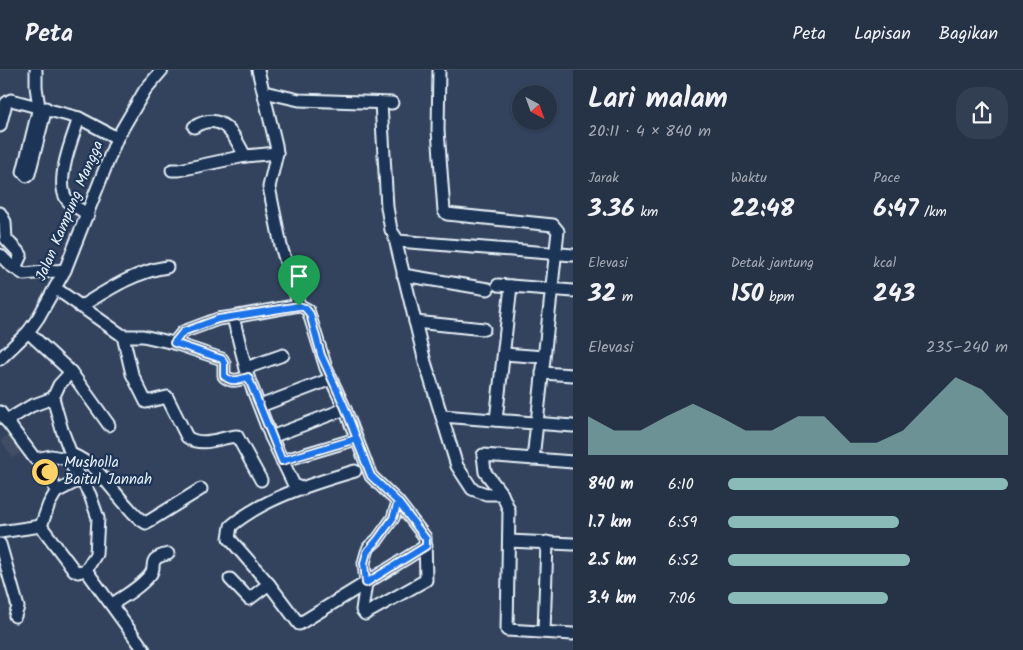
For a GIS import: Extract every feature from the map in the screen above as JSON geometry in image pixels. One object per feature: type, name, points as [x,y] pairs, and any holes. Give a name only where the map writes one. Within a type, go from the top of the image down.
[{"type":"street","points":[[36,70],[36,87],[42,107],[29,174],[27,176],[23,172],[42,107]]},
{"type":"street","name":"Jalan Kampung Mangga","points":[[0,359],[28,332],[55,288],[65,270],[117,138],[145,90],[162,70]]},
{"type":"street","points":[[258,70],[277,153],[269,187],[281,246],[299,306]]},
{"type":"street","points":[[439,70],[438,130],[444,211],[447,214],[464,217],[553,225],[558,231],[557,254],[551,289],[533,459]]},
{"type":"street","points":[[20,102],[36,87]]},
{"type":"street","points":[[264,92],[299,100],[386,103],[387,207],[391,230],[442,416],[457,466],[472,489],[486,494],[502,494]]},
{"type":"street","points":[[0,126],[8,101],[20,102],[79,118],[117,138]]},
{"type":"street","points":[[79,118],[63,173],[64,195],[69,202],[88,214]]},
{"type":"street","points":[[194,127],[202,122],[211,122],[230,128],[245,156]]},
{"type":"street","points":[[172,170],[245,156],[277,153]]},
{"type":"street","points":[[0,213],[4,222],[6,239],[21,255],[15,268]]},
{"type":"street","points":[[395,239],[398,241],[573,254]]},
{"type":"street","points":[[0,255],[15,268],[27,274],[65,270]]},
{"type":"street","points":[[80,307],[135,275],[166,267]]},
{"type":"street","points":[[403,275],[493,287],[511,286],[573,290]]},
{"type":"street","points":[[496,420],[511,286]]},
{"type":"street","points":[[55,288],[123,336],[143,336],[174,343],[222,359],[224,363],[224,376],[229,380],[236,381],[247,372],[283,354]]},
{"type":"street","points":[[174,343],[183,332],[218,319],[299,306],[305,308],[310,314],[321,355],[345,408],[371,476],[398,502],[425,536],[426,580],[365,614],[362,610],[366,583],[364,563],[367,552],[393,518],[398,502]]},
{"type":"street","points":[[233,318],[247,372],[272,437],[294,486],[302,489]]},
{"type":"street","points":[[415,322],[484,329]]},
{"type":"street","points":[[28,332],[71,372],[109,425]]},
{"type":"street","points":[[123,336],[132,374],[146,402],[166,397],[187,437],[191,440],[211,442],[237,436],[261,480]]},
{"type":"street","points":[[504,354],[544,357]]},
{"type":"street","points":[[41,526],[74,570],[78,572],[86,570],[96,554],[98,518],[94,504],[69,456],[53,398],[59,385],[71,372]]},
{"type":"street","points":[[542,372],[573,375]]},
{"type":"street","points":[[260,406],[331,378]]},
{"type":"street","points":[[53,398],[3,416],[35,459],[51,456],[83,458],[119,498],[141,520],[146,522],[201,489]]},
{"type":"street","points":[[272,437],[345,408]]},
{"type":"street","points":[[442,416],[573,426]]},
{"type":"street","points":[[282,461],[356,439]]},
{"type":"street","points":[[573,462],[483,455],[485,472],[502,494],[509,510],[507,630],[573,634]]},
{"type":"street","points":[[356,471],[270,500],[231,526],[229,538],[269,584],[299,624],[426,546]]},
{"type":"street","points":[[41,526],[49,504],[56,492],[81,479]]},
{"type":"street","points":[[52,480],[56,492]]},
{"type":"street","points":[[0,532],[41,526]]},
{"type":"street","points":[[509,541],[573,544]]},
{"type":"street","points":[[544,632],[547,542]]},
{"type":"street","points":[[0,544],[4,576],[18,607],[15,616]]},
{"type":"street","points":[[112,604],[150,576],[154,560],[168,554]]},
{"type":"street","points":[[86,570],[144,650]]},
{"type":"street","points":[[230,579],[249,599],[269,584]]},
{"type":"shaded area","points":[[18,428],[25,439],[16,445],[20,453],[13,458],[1,440]]},
{"type":"place","name":"Musholla Baitul Jannah","points":[[45,472]]},
{"type":"route","points":[[299,306],[218,319],[183,332],[174,343],[224,360],[224,376],[229,380],[236,381],[248,377],[282,461],[356,439],[371,476],[398,502],[426,539],[426,546],[366,583],[364,563],[367,552],[393,518],[398,502],[371,476],[345,408],[321,355],[310,314],[308,310],[299,306]]}]
